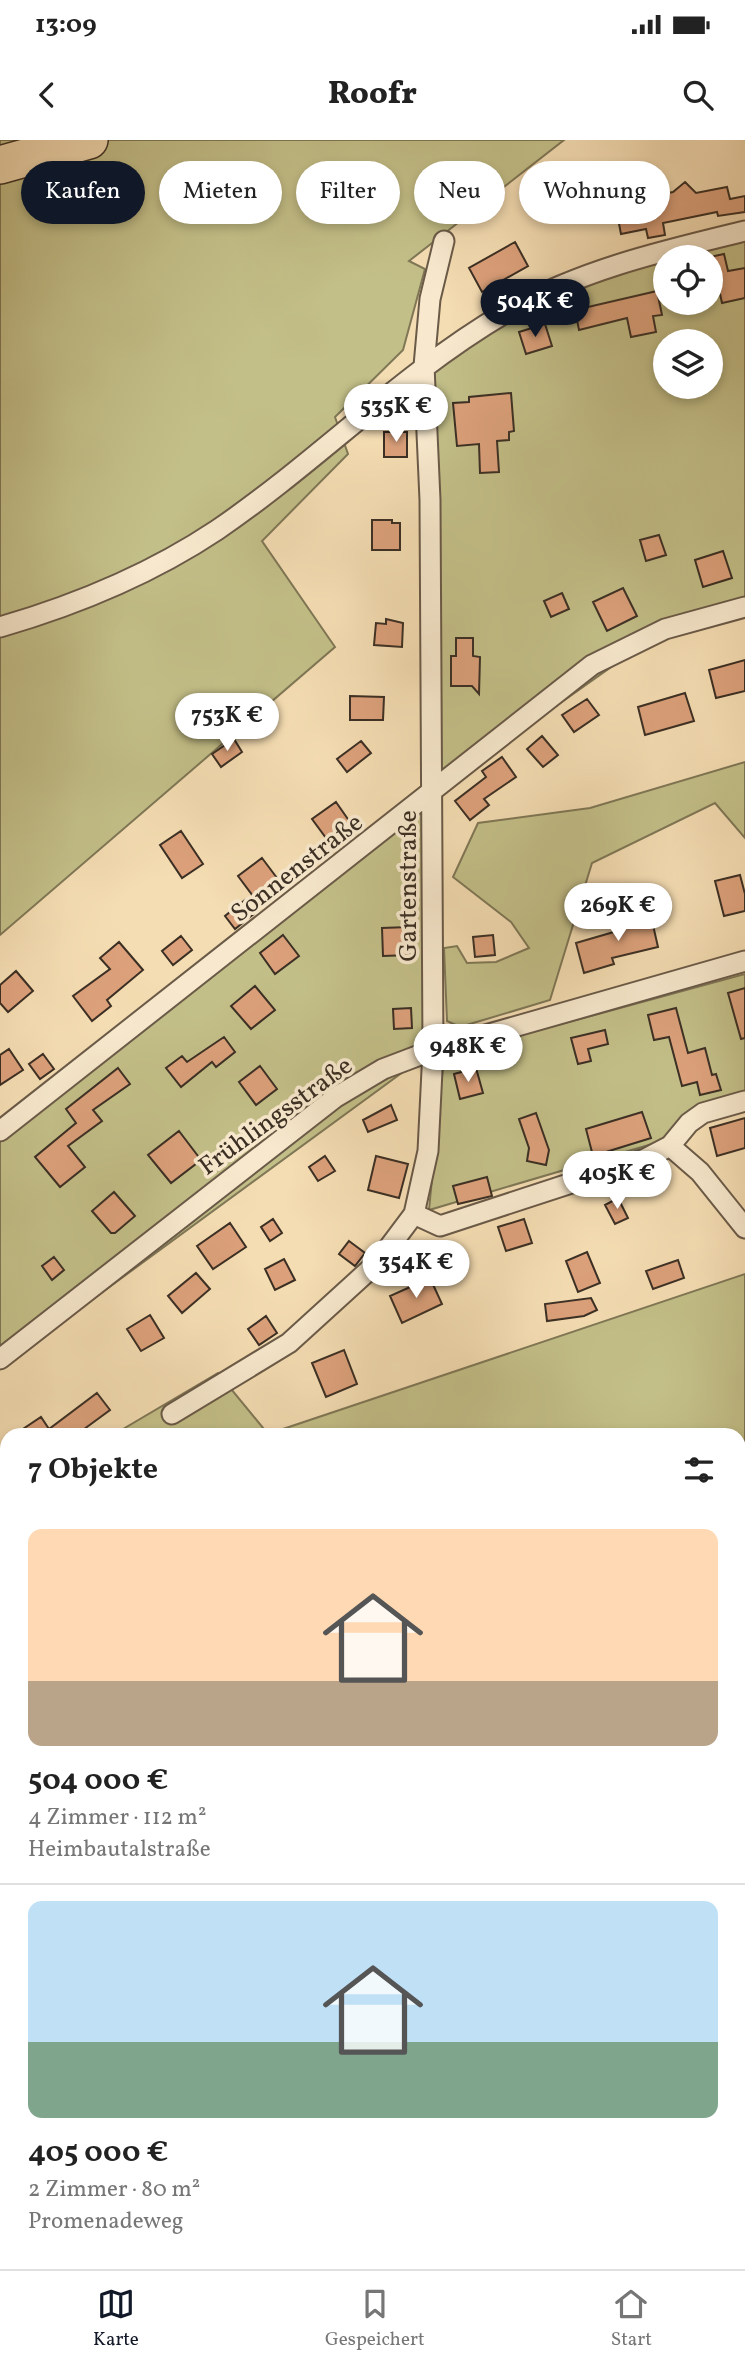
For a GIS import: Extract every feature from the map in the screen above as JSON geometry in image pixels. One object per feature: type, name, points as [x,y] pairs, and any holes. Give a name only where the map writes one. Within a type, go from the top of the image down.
[{"type":"highway","points":[[0,165],[89,140]]},
{"type":"street","points":[[0,627],[61,609],[149,570],[216,530],[289,477],[424,366],[504,314],[556,286],[621,262],[745,231]]},
{"type":"street","name":"Gartenstraße","points":[[172,1414],[289,1343],[379,1262],[414,1214],[428,1151],[433,1050],[430,500],[424,366],[429,299],[444,241]]},
{"type":"street","name":"Sonnenstraße","points":[[0,1131],[592,665],[665,629],[745,607]]},
{"type":"street","name":"Frühlingsstraße","points":[[0,1359],[336,1097],[383,1069],[433,1050],[745,961]]},
{"type":"street","points":[[414,1214],[440,1226],[645,1159],[670,1146],[689,1123],[703,1114],[745,1101]]},
{"type":"street","points":[[670,1146],[700,1172],[745,1228]]},
{"type":"shaded area","points":[[0,140],[564,140],[537,161],[519,161],[519,175],[505,186],[505,161],[414,161],[414,224],[456,224],[409,261],[425,269],[403,350],[335,417],[348,454],[262,541],[335,647],[0,935]]},
{"type":"shaded area","points":[[745,238],[745,607],[665,629],[433,793],[433,1050],[0,1367],[0,1131],[432,793],[424,366],[597,271],[653,259],[653,315],[723,315],[723,245],[714,245]]},
{"type":"shaded area","points":[[745,762],[745,838],[715,803],[592,863],[550,1000],[460,1027],[447,1021],[444,948],[457,946],[467,963],[496,962],[529,948],[511,922],[453,877],[478,823],[590,808]]},
{"type":"shaded area","points":[[745,974],[745,1104],[659,1142],[429,1210],[444,1056]]},
{"type":"shaded area","points":[[745,1274],[745,1428],[286,1428]]},
{"type":"shaded area","points":[[218,1373],[263,1428],[125,1428]]},
{"type":"building","points":[[685,182],[696,193],[727,187],[730,199],[745,196],[745,212],[718,216],[717,212],[670,222],[670,193]]},
{"type":"building","points":[[619,224],[663,224],[665,235],[648,238],[646,229],[621,234]]},
{"type":"building","points":[[515,242],[528,266],[482,292],[469,268]]},
{"type":"building","points":[[723,254],[728,271],[745,268],[745,298],[723,303]]},
{"type":"building","points":[[653,292],[653,315],[662,315],[653,316],[655,329],[653,333],[631,337],[627,318],[579,330],[575,310]]},
{"type":"building","points":[[545,324],[552,346],[526,354],[519,332]]},
{"type":"building","points":[[511,393],[514,431],[509,432],[509,440],[497,441],[499,472],[480,473],[479,444],[457,446],[453,403],[469,402],[469,397]]},
{"type":"building","points":[[384,432],[407,432],[407,457],[384,457]]},
{"type":"building","points":[[372,520],[392,520],[392,523],[400,523],[400,550],[372,550]]},
{"type":"building","points":[[659,535],[666,555],[646,561],[640,540]]},
{"type":"building","points":[[723,551],[732,578],[703,587],[695,560]]},
{"type":"building","points":[[623,588],[637,616],[607,631],[593,602]]},
{"type":"building","points":[[562,593],[569,609],[551,617],[544,601]]},
{"type":"building","points":[[386,619],[403,623],[402,647],[374,645],[376,623],[386,624]]},
{"type":"building","points":[[456,638],[473,638],[473,656],[480,657],[479,694],[472,686],[451,686],[451,656],[456,656]]},
{"type":"building","points":[[745,660],[745,691],[716,698],[709,670]]},
{"type":"building","points":[[685,693],[694,721],[645,735],[638,707]]},
{"type":"building","points":[[350,696],[384,697],[383,720],[350,720]]},
{"type":"building","points":[[587,699],[599,715],[574,732],[562,715]]},
{"type":"building","points":[[542,736],[558,755],[543,767],[527,749]]},
{"type":"building","points":[[234,739],[242,752],[221,767],[212,754]]},
{"type":"building","points":[[361,741],[371,753],[347,772],[337,759]]},
{"type":"building","points":[[502,757],[516,777],[484,799],[489,805],[470,820],[455,801],[486,777],[482,771]]},
{"type":"building","points":[[336,802],[352,825],[329,842],[312,819]]},
{"type":"building","points":[[181,831],[203,864],[182,878],[160,845]]},
{"type":"building","points":[[262,858],[277,878],[253,896],[238,876]]},
{"type":"building","points":[[740,875],[745,894],[745,911],[724,916],[715,881]]},
{"type":"building","points":[[245,900],[255,913],[235,929],[225,916]]},
{"type":"building","points":[[650,912],[658,947],[612,958],[614,964],[584,973],[576,943],[624,929],[621,919]]},
{"type":"building","points":[[409,927],[410,955],[383,956],[382,928]]},
{"type":"building","points":[[283,935],[299,956],[275,974],[260,953]]},
{"type":"building","points":[[493,935],[495,955],[475,957],[473,937]]},
{"type":"building","points":[[181,936],[192,950],[173,965],[162,951]]},
{"type":"building","points":[[119,942],[143,970],[107,1000],[111,1006],[92,1021],[73,996],[110,969],[100,958]]},
{"type":"building","points":[[16,971],[33,991],[8,1012],[0,1003],[0,985]]},
{"type":"building","points":[[255,986],[275,1010],[251,1029],[231,1006]]},
{"type":"building","points":[[745,988],[745,1038],[741,1039],[728,993]]},
{"type":"building","points":[[411,1008],[412,1028],[394,1029],[393,1009]]},
{"type":"building","points":[[676,1008],[688,1053],[705,1048],[712,1075],[716,1074],[721,1090],[700,1095],[697,1082],[682,1086],[669,1037],[654,1040],[648,1015]]},
{"type":"building","points":[[605,1030],[608,1044],[588,1049],[591,1061],[578,1064],[571,1038]]},
{"type":"building","points":[[224,1037],[235,1052],[216,1067],[212,1062],[181,1087],[166,1068],[182,1056],[187,1062]]},
{"type":"building","points":[[9,1049],[23,1070],[0,1085],[0,1055]]},
{"type":"building","points":[[43,1054],[54,1069],[40,1079],[29,1064]]},
{"type":"building","points":[[260,1066],[277,1089],[256,1105],[239,1082]]},
{"type":"building","points":[[118,1068],[130,1084],[93,1110],[102,1121],[68,1146],[85,1167],[60,1187],[35,1157],[76,1123],[66,1109]]},
{"type":"building","points":[[476,1068],[483,1093],[460,1099],[454,1074]]},
{"type":"building","points":[[391,1105],[397,1120],[368,1132],[363,1120]]},
{"type":"building","points":[[642,1112],[651,1138],[593,1156],[586,1129]]},
{"type":"building","points":[[536,1113],[549,1150],[546,1165],[527,1161],[529,1148],[519,1119]]},
{"type":"building","points":[[745,1118],[745,1148],[717,1156],[710,1128]]},
{"type":"building","points":[[179,1131],[201,1160],[171,1183],[148,1155]]},
{"type":"building","points":[[325,1156],[335,1171],[318,1181],[309,1167]]},
{"type":"building","points":[[376,1156],[408,1164],[399,1198],[368,1190]]},
{"type":"building","points":[[487,1177],[492,1196],[458,1204],[453,1186]]},
{"type":"building","points":[[114,1192],[135,1216],[115,1233],[111,1233],[92,1211]]},
{"type":"building","points":[[618,1198],[628,1218],[615,1224],[605,1205]]},
{"type":"building","points":[[273,1219],[282,1233],[270,1241],[261,1227]]},
{"type":"building","points":[[524,1219],[532,1243],[506,1251],[498,1227]]},
{"type":"building","points":[[230,1223],[246,1247],[213,1269],[197,1246]]},
{"type":"building","points":[[349,1241],[365,1253],[355,1266],[339,1254]]},
{"type":"building","points":[[587,1252],[600,1283],[578,1292],[566,1261]]},
{"type":"building","points":[[54,1257],[64,1270],[52,1280],[42,1266]]},
{"type":"building","points":[[284,1259],[295,1280],[275,1290],[265,1269]]},
{"type":"building","points":[[678,1260],[684,1278],[653,1289],[646,1271]]},
{"type":"building","points":[[196,1273],[210,1289],[182,1313],[168,1296]]},
{"type":"building","points":[[430,1278],[442,1304],[402,1323],[390,1296]]},
{"type":"building","points":[[591,1298],[597,1310],[584,1316],[547,1321],[545,1304]]},
{"type":"building","points":[[150,1315],[164,1338],[141,1351],[127,1329]]},
{"type":"building","points":[[266,1316],[277,1333],[259,1345],[248,1329]]},
{"type":"building","points":[[344,1350],[357,1384],[326,1397],[312,1363]]},
{"type":"building","points":[[97,1393],[110,1410],[86,1428],[50,1428]]},
{"type":"building","points":[[41,1417],[48,1428],[24,1428]]}]
